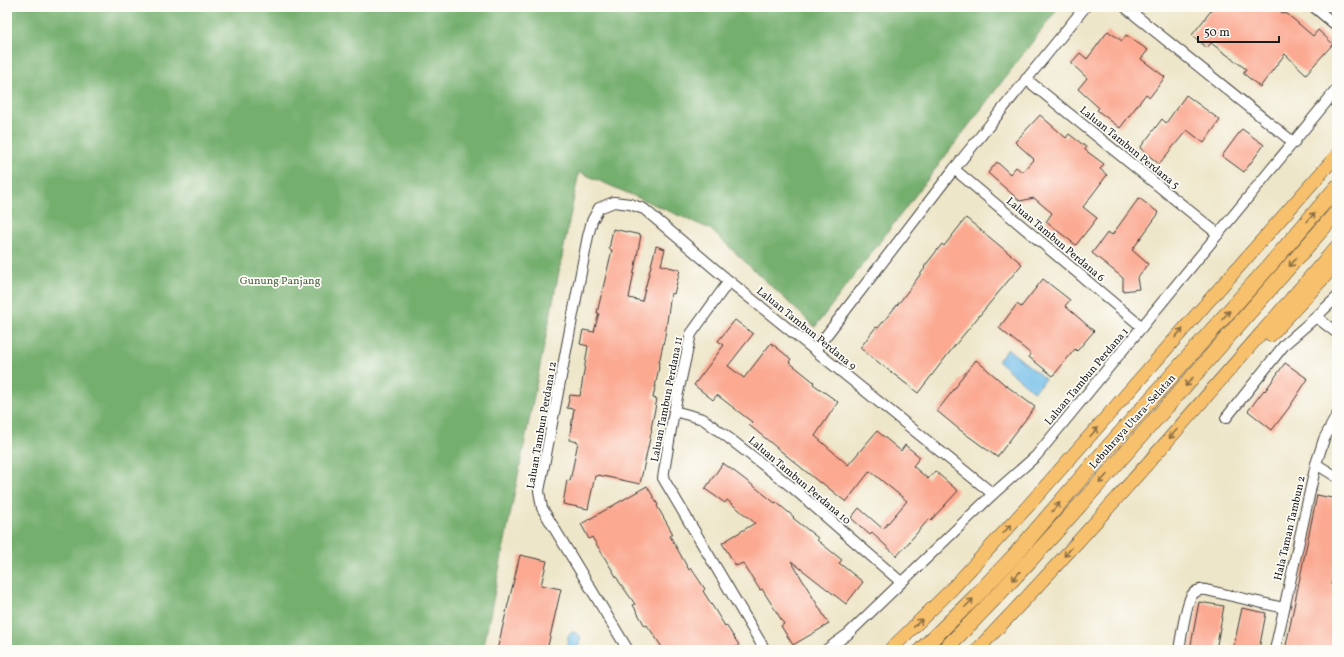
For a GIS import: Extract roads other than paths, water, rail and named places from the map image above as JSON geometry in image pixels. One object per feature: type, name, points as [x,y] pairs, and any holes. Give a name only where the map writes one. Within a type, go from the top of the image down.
[{"type":"highway","name":"Lebuhraya Utara–Selatan","points":[[921,650],[1014,556],[1094,462],[1270,265],[1337,187]]},
{"type":"highway","name":"Lebuhraya Utara–Selatan","points":[[944,650],[1030,561],[1337,212]]},
{"type":"main road","points":[[890,650],[951,590],[1024,511],[1337,155]]},
{"type":"main road","points":[[977,650],[1030,594],[1337,246]]},
{"type":"main road","points":[[1233,365],[1261,346],[1337,263]]},
{"type":"street","points":[[815,350],[954,169],[1085,7]]},
{"type":"street","points":[[1125,7],[1294,143]]},
{"type":"street","points":[[1314,7],[1337,26]]},
{"type":"street","name":"Laluan Tambun Perdana 5","points":[[1026,79],[1218,234]]},
{"type":"street","name":"Laluan Tambun Perdana 1","points":[[826,650],[848,634],[993,494],[1036,456],[1337,89]]},
{"type":"street","name":"Laluan Tambun Perdana 6","points":[[954,169],[1142,327]]},
{"type":"street","name":"Laluan Tambun Perdana 9","points":[[600,208],[614,202],[630,204],[644,209],[730,281],[993,494]]},
{"type":"street","name":"Laluan Tambun Perdana 12","points":[[600,208],[592,221],[588,236],[539,491],[542,508],[628,650]]},
{"type":"street","name":"Laluan Tambun Perdana 11","points":[[730,281],[691,334],[674,411],[663,478],[765,650]]},
{"type":"street","points":[[1226,418],[1285,344],[1337,297]]},
{"type":"street","points":[[1316,317],[1337,333]]},
{"type":"street","name":"Laluan Tambun Perdana 10","points":[[674,411],[703,419],[730,438],[793,488],[901,582]]},
{"type":"street","name":"Hala Taman Tambun 2","points":[[1275,650],[1316,464],[1324,438],[1337,415]]},
{"type":"street","points":[[1316,464],[1337,478]]},
{"type":"street","points":[[1178,650],[1189,601],[1193,593],[1197,590],[1206,590],[1284,608]]},
{"type":"water","points":[[1008,349],[1045,379],[1034,392],[998,361]]},
{"type":"water","points":[[573,632],[581,637],[578,647],[579,650],[565,650],[569,634]]},
{"type":"park label","name":"Gunung Panjang","points":[[280,280]]}]
